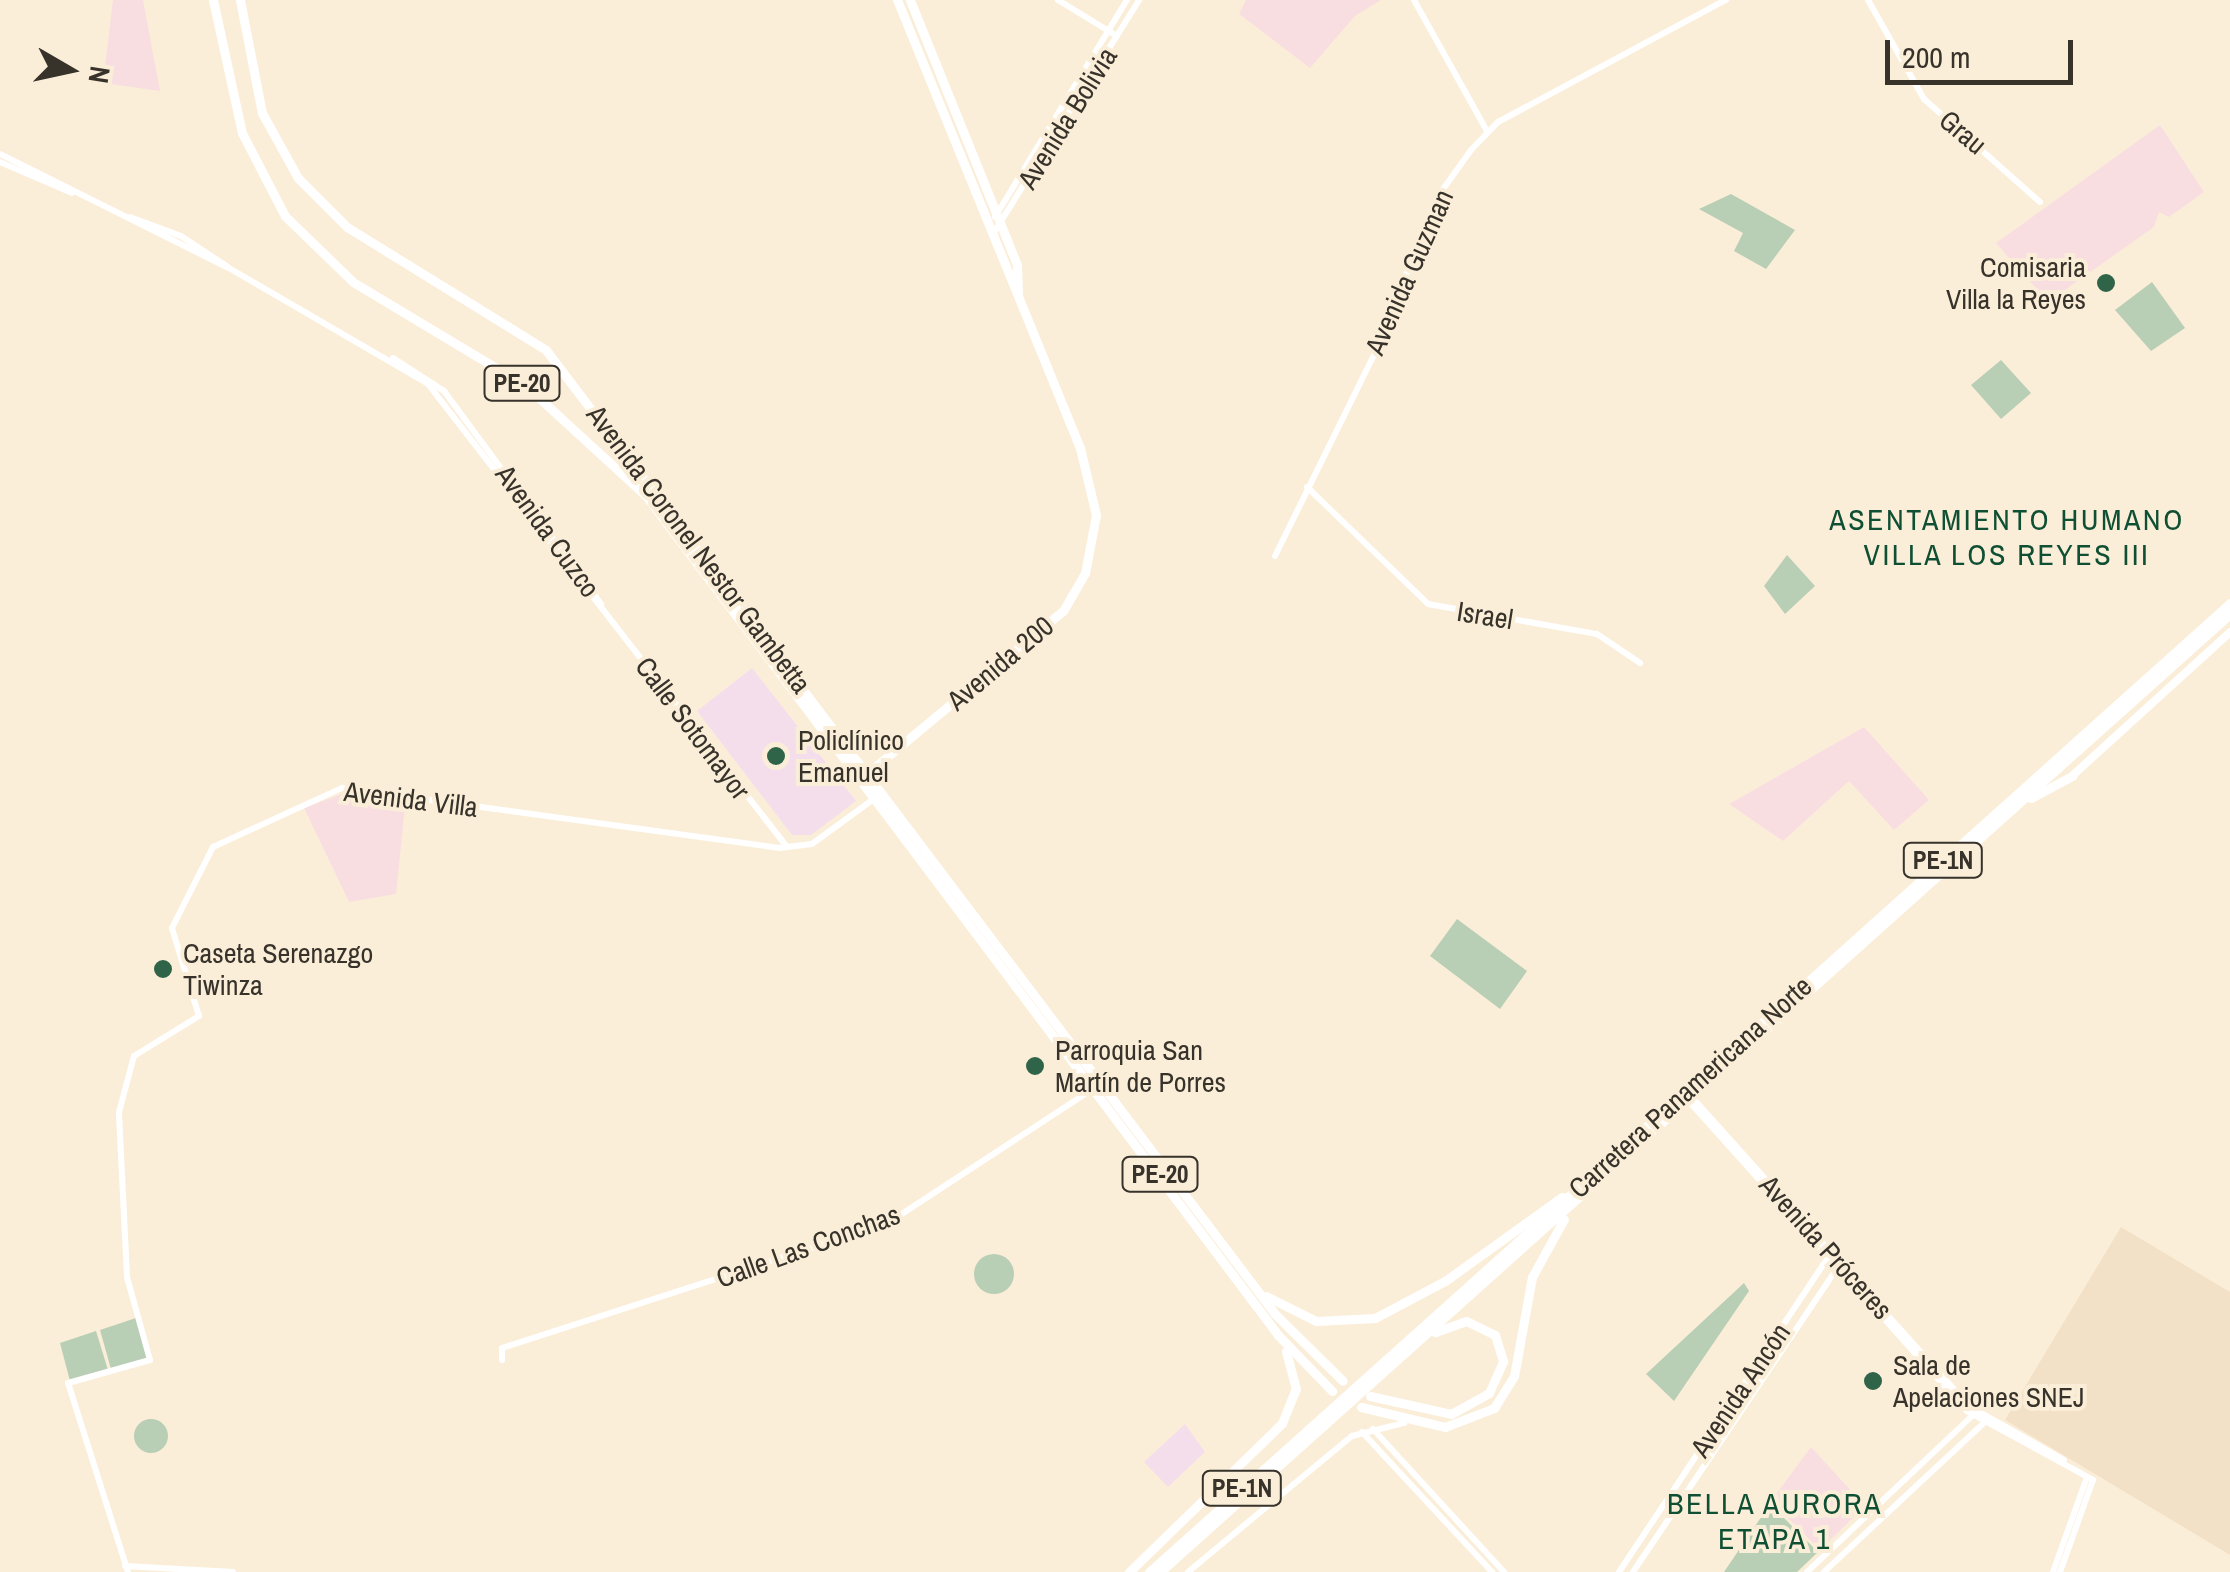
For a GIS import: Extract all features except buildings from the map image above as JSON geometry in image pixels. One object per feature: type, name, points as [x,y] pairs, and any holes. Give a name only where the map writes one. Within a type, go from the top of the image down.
[{"type":"main road","name":"Avenida Coronel Nestor Gambetta","points":[[212,0],[246,147],[295,228],[348,278],[503,370],[600,448],[656,508],[1098,1086],[1257,1288],[1343,1381]]},
{"type":"main road","name":"Avenida Coronel Nestor Gambetta","points":[[240,0],[262,113],[298,178],[347,228],[546,350],[1098,1086],[1278,1335]]},
{"type":"main road","name":"Avenida 200","points":[[864,776],[1050,624],[1089,562],[1096,515],[1089,475],[1018,294],[1017,265],[995,225],[897,0]]},
{"type":"main road","name":"Avenida 200","points":[[910,0],[995,225]]},
{"type":"main road","name":"Carretera Panamericana Norte","points":[[1688,1097],[2230,603]]},
{"type":"main road","name":"Carretera Panamericana Norte","points":[[1149,1572],[2230,614]]},
{"type":"main road","points":[[2016,807],[2072,776],[2230,632]]},
{"type":"main road","name":"Carretera Panamericana Norte","points":[[1160,1572],[1424,1337],[1573,1198]]},
{"type":"main road","points":[[1257,1288],[1305,1318],[1375,1318],[1573,1198]]},
{"type":"main road","points":[[1361,1407],[1404,1423],[1464,1425],[1500,1402],[1514,1376],[1534,1271],[1573,1198]]},
{"type":"main road","points":[[1370,1396],[1450,1414],[1490,1393],[1503,1361],[1490,1330],[1459,1322],[1424,1337]]},
{"type":"main road","points":[[1278,1335],[1332,1391]]},
{"type":"main road","points":[[1130,1572],[1290,1412],[1296,1376],[1278,1335]]},
{"type":"street","points":[[1058,0],[1117,36]]},
{"type":"street","name":"Avenida Bolivia","points":[[995,225],[1127,0]]},
{"type":"street","name":"Avenida Bolivia","points":[[995,225],[1140,0]]},
{"type":"street","points":[[1414,0],[1488,131]]},
{"type":"street","name":"Avenida Guzman","points":[[1275,556],[1375,353],[1436,199],[1488,131],[1726,0]]},
{"type":"street","name":"Grau","points":[[1868,0],[1924,99],[2040,202]]},
{"type":"street","name":"Avenida Cuzco","points":[[0,154],[81,196]]},
{"type":"street","name":"Avenida Cuzco","points":[[0,162],[125,216],[229,268],[444,391],[602,605]]},
{"type":"street","name":"Israel","points":[[1307,487],[1428,604],[1596,634],[1640,663]]},
{"type":"street","name":"Calle Sotomayor","points":[[602,605],[788,848]]},
{"type":"street","name":"Avenida Villa","points":[[126,1569],[68,1384],[150,1360],[127,1277],[120,1102],[134,1056],[199,1016],[172,928],[219,841],[342,788],[788,848]]},
{"type":"street","points":[[788,848],[816,842],[876,797]]},
{"type":"street","name":"Calle Las Conchas","points":[[502,1360],[502,1348],[888,1224],[1098,1086]]},
{"type":"street","name":"Avenida Próceres","points":[[1688,1097],[1836,1268],[1975,1413],[2090,1479],[2057,1572]]},
{"type":"street","name":"Avenida Próceres","points":[[1688,1097],[1975,1413]]},
{"type":"street","name":"Avenida Ancón","points":[[1620,1572],[1828,1258]]},
{"type":"street","name":"Avenida Ancón","points":[[1633,1572],[1836,1268]]},
{"type":"street","points":[[1807,1572],[1975,1413]]},
{"type":"street","points":[[1824,1572],[1988,1419]]},
{"type":"street","points":[[1188,1572],[1362,1432],[1404,1423]]},
{"type":"street","points":[[1373,1429],[1504,1572]]},
{"type":"street","points":[[1362,1432],[1492,1572]]},
{"type":"street","points":[[126,1569],[234,1572]]},
{"type":"shaded area","points":[[113,0],[143,0],[160,91],[103,83]]},
{"type":"shaded area","points":[[1246,0],[1381,0],[1355,16],[1310,68],[1239,14]]},
{"type":"shaded area","points":[[2160,125],[2204,192],[2169,217],[2159,212],[2154,227],[2048,302],[1996,243]]},
{"type":"shaded area","name":"Policlínico Emanuel","points":[[752,668],[856,801],[811,835],[792,835],[697,711]]},
{"type":"shaded area","points":[[1864,727],[1929,800],[1894,830],[1849,781],[1783,841],[1729,804]]},
{"type":"shaded area","points":[[345,793],[405,807],[396,894],[349,902],[304,808]]},
{"type":"shaded area","points":[[2121,1227],[2230,1292],[2230,1555],[2005,1420]]},
{"type":"shaded area","points":[[1185,1424],[1205,1452],[1168,1487],[1144,1462]]},
{"type":"shaded area","points":[[1811,1447],[1865,1506],[1820,1550],[1771,1501]]},
{"type":"green space","points":[[1731,194],[1795,230],[1766,269],[1734,251],[1743,233],[1699,209]]},
{"type":"green space","points":[[2152,282],[2185,328],[2151,351],[2115,310]]},
{"type":"green space","points":[[2001,360],[2031,393],[2001,419],[1971,385]]},
{"type":"green space","points":[[1787,555],[1815,586],[1785,614],[1764,586]]},
{"type":"green space","points":[[1457,919],[1527,971],[1500,1009],[1430,956]]},
{"type":"green space","points":[[994,1254],[1008,1260],[1014,1274],[1008,1288],[994,1294],[980,1288],[974,1274],[980,1260]]},
{"type":"green space","points":[[1744,1283],[1749,1291],[1674,1401],[1646,1374]]},
{"type":"green space","points":[[139,1317],[150,1360],[111,1369],[100,1330]]},
{"type":"green space","points":[[96,1331],[108,1370],[70,1381],[60,1343]]},
{"type":"green space","points":[[151,1419],[163,1424],[168,1436],[163,1448],[151,1453],[139,1448],[134,1436],[139,1424]]},
{"type":"green space","points":[[1770,1504],[1818,1552],[1797,1572],[1724,1572]]},
{"type":"place","name":"Comisaria Villa la Reyes","points":[[2106,283]]},
{"type":"place","name":"Policlínico Emanuel","points":[[776,756]]},
{"type":"place","name":"Caseta Serenazgo Tiwinza","points":[[163,969]]},
{"type":"place","name":"Parroquia San Martín de Porres","points":[[1035,1066]]},
{"type":"place","name":"Sala de Apelaciones SNEJ","points":[[1873,1381]]},
{"type":"district","name":"ASENTAMIENTO HUMANO VILLA LOS REYES III","points":[[2007,536]]},
{"type":"district","name":"BELLA AURORA ETAPA 1","points":[[1775,1520]]}]
